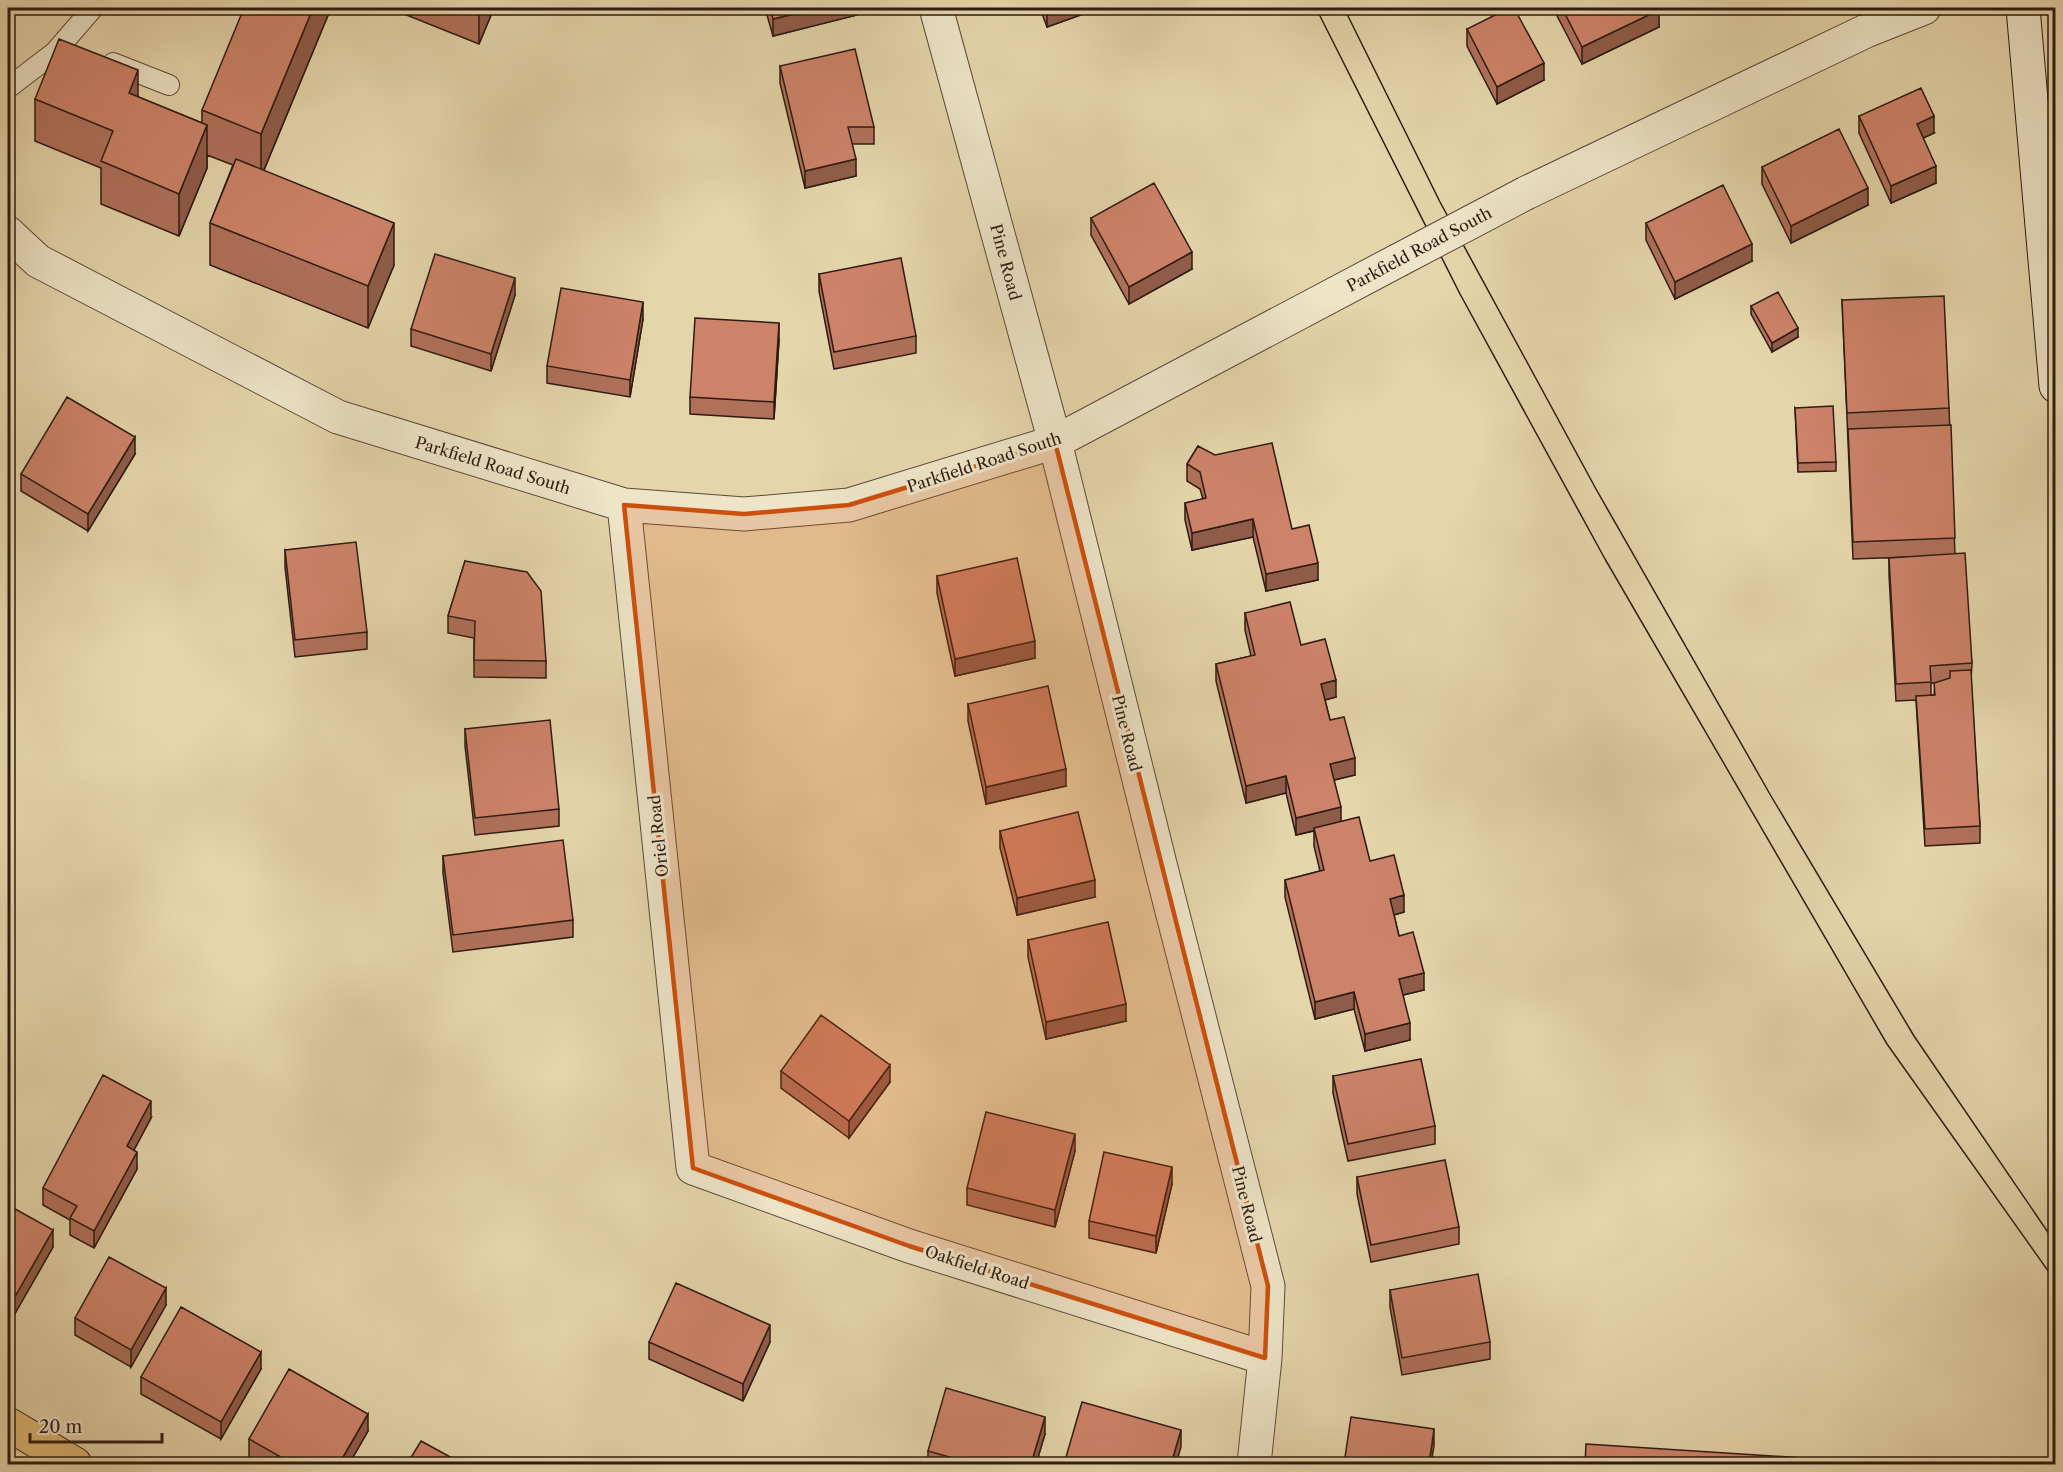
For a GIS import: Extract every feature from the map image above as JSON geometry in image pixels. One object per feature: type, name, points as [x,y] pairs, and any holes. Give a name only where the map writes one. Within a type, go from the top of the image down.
[{"type":"main road","points":[[8,1424],[75,1464]]},
{"type":"street","name":"Pine Road","points":[[936,8],[1055,442],[1268,1286],[1265,1358],[1254,1464]]},
{"type":"street","name":"Parkfield Road South","points":[[8,233],[38,261],[338,417],[624,505],[744,514],[849,505],[1055,442],[1526,193],[1856,36],[1924,8]]},
{"type":"street","points":[[2023,8],[2055,386]]},
{"type":"street","name":"Oriel Road","points":[[624,505],[693,1168]]},
{"type":"street","name":"Oakfield Road","points":[[693,1168],[909,1246],[1265,1358]]},
{"type":"lane","points":[[8,88],[63,44],[93,8]]},
{"type":"lane","points":[[63,44],[169,86]]},
{"type":"highlighted area","points":[[1055,442],[1268,1286],[1265,1358],[909,1246],[693,1168],[624,505],[744,514],[849,505]]},
{"type":"building","points":[[244,8],[313,8],[261,134],[202,110]]},
{"type":"building","points":[[770,8],[819,8],[773,19]]},
{"type":"building","points":[[1509,8],[1514,8],[1544,63],[1497,87],[1467,29]]},
{"type":"building","points":[[1562,8],[1658,8],[1659,10],[1582,47]]},
{"type":"building","points":[[59,39],[138,70],[129,93],[207,125],[179,194],[101,161],[113,131],[35,99]]},
{"type":"building","points":[[855,49],[874,127],[848,127],[856,159],[805,171],[780,66]]},
{"type":"building","points":[[1921,88],[1934,116],[1917,124],[1936,166],[1891,186],[1859,116]]},
{"type":"building","points":[[1839,129],[1868,188],[1791,226],[1762,167]]},
{"type":"building","points":[[236,159],[394,223],[368,286],[210,223]]},
{"type":"building","points":[[1154,183],[1192,252],[1129,287],[1091,218]]},
{"type":"building","points":[[1723,185],[1752,244],[1675,282],[1646,223]]},
{"type":"building","points":[[435,254],[515,278],[491,354],[411,329]]},
{"type":"building","points":[[901,258],[916,336],[834,352],[819,274]]},
{"type":"building","points":[[561,288],[643,302],[630,380],[547,366]]},
{"type":"building","points":[[1778,292],[1798,328],[1772,343],[1751,306]]},
{"type":"building","points":[[1944,296],[1949,408],[1847,413],[1842,300]]},
{"type":"building","points":[[695,318],[779,323],[774,402],[690,397]]},
{"type":"building","points":[[67,397],[135,437],[88,514],[21,474]]},
{"type":"building","points":[[1833,406],[1836,462],[1798,463],[1795,408]]},
{"type":"building","points":[[1951,425],[1955,538],[1853,542],[1848,429]]},
{"type":"building","points":[[1272,443],[1292,529],[1309,525],[1318,563],[1266,574],[1253,519],[1192,533],[1185,503],[1206,498],[1200,472],[1187,464],[1198,446],[1215,455]]},
{"type":"building","points":[[356,542],[367,632],[295,640],[285,550]]},
{"type":"building","points":[[1965,553],[1972,663],[1930,666],[1931,682],[1896,684],[1889,558]]},
{"type":"building","points":[[1017,558],[1035,641],[955,659],[937,576]]},
{"type":"building","points":[[465,561],[527,572],[541,591],[546,661],[474,660],[475,621],[448,616]]},
{"type":"building","points":[[1290,602],[1301,645],[1325,639],[1336,680],[1321,684],[1330,720],[1344,717],[1355,758],[1330,764],[1341,807],[1296,818],[1286,776],[1246,786],[1216,664],[1255,655],[1245,613]]},
{"type":"building","points":[[1971,670],[1980,826],[1925,829],[1916,696],[1935,695],[1934,683],[1950,678],[1950,671]]},
{"type":"building","points":[[1048,686],[1066,769],[986,787],[968,704]]},
{"type":"building","points":[[550,720],[559,809],[475,818],[465,729]]},
{"type":"building","points":[[1078,812],[1095,880],[1017,898],[1000,831]]},
{"type":"building","points":[[1359,817],[1370,861],[1394,855],[1404,895],[1390,899],[1399,936],[1413,932],[1424,973],[1399,979],[1410,1023],[1365,1034],[1354,992],[1315,1002],[1285,880],[1324,870],[1314,828]]},
{"type":"building","points":[[563,840],[573,920],[453,935],[443,856]]},
{"type":"building","points":[[1108,922],[1126,1004],[1046,1022],[1028,940]]},
{"type":"building","points":[[821,1015],[890,1065],[849,1121],[781,1071]]},
{"type":"building","points":[[1421,1059],[1435,1126],[1348,1144],[1333,1076]]},
{"type":"building","points":[[103,1075],[151,1101],[127,1146],[137,1152],[94,1231],[70,1218],[77,1206],[43,1188]]},
{"type":"building","points":[[986,1112],[1075,1134],[1055,1210],[967,1188]]},
{"type":"building","points":[[1104,1152],[1172,1167],[1156,1236],[1089,1221]]},
{"type":"building","points":[[1445,1160],[1459,1227],[1371,1245],[1357,1177]]},
{"type":"building","points":[[8,1205],[53,1230],[13,1300],[8,1297]]},
{"type":"building","points":[[109,1257],[166,1288],[131,1350],[75,1318]]},
{"type":"building","points":[[1478,1274],[1490,1342],[1402,1358],[1390,1290]]},
{"type":"building","points":[[676,1283],[770,1325],[743,1384],[649,1342]]},
{"type":"building","points":[[181,1307],[261,1352],[221,1422],[141,1377]]},
{"type":"building","points":[[289,1369],[368,1414],[339,1464],[293,1464],[249,1439]]},
{"type":"building","points":[[946,1388],[1045,1417],[1031,1464],[974,1464],[928,1451]]},
{"type":"building","points":[[1082,1402],[1181,1430],[1171,1464],[1064,1464]]},
{"type":"building","points":[[1351,1417],[1434,1429],[1429,1464],[1344,1464]]},
{"type":"building","points":[[421,1441],[463,1464],[407,1464]]},
{"type":"building","points":[[1586,1444],[1897,1464],[1585,1464]]},
{"type":"tram line","points":[[1316,8],[1460,294],[1605,559],[1887,1044],[2056,1282]]},
{"type":"tram line","points":[[1344,8],[1440,202],[1596,489],[1771,796],[1914,1036],[2056,1244]]}]
